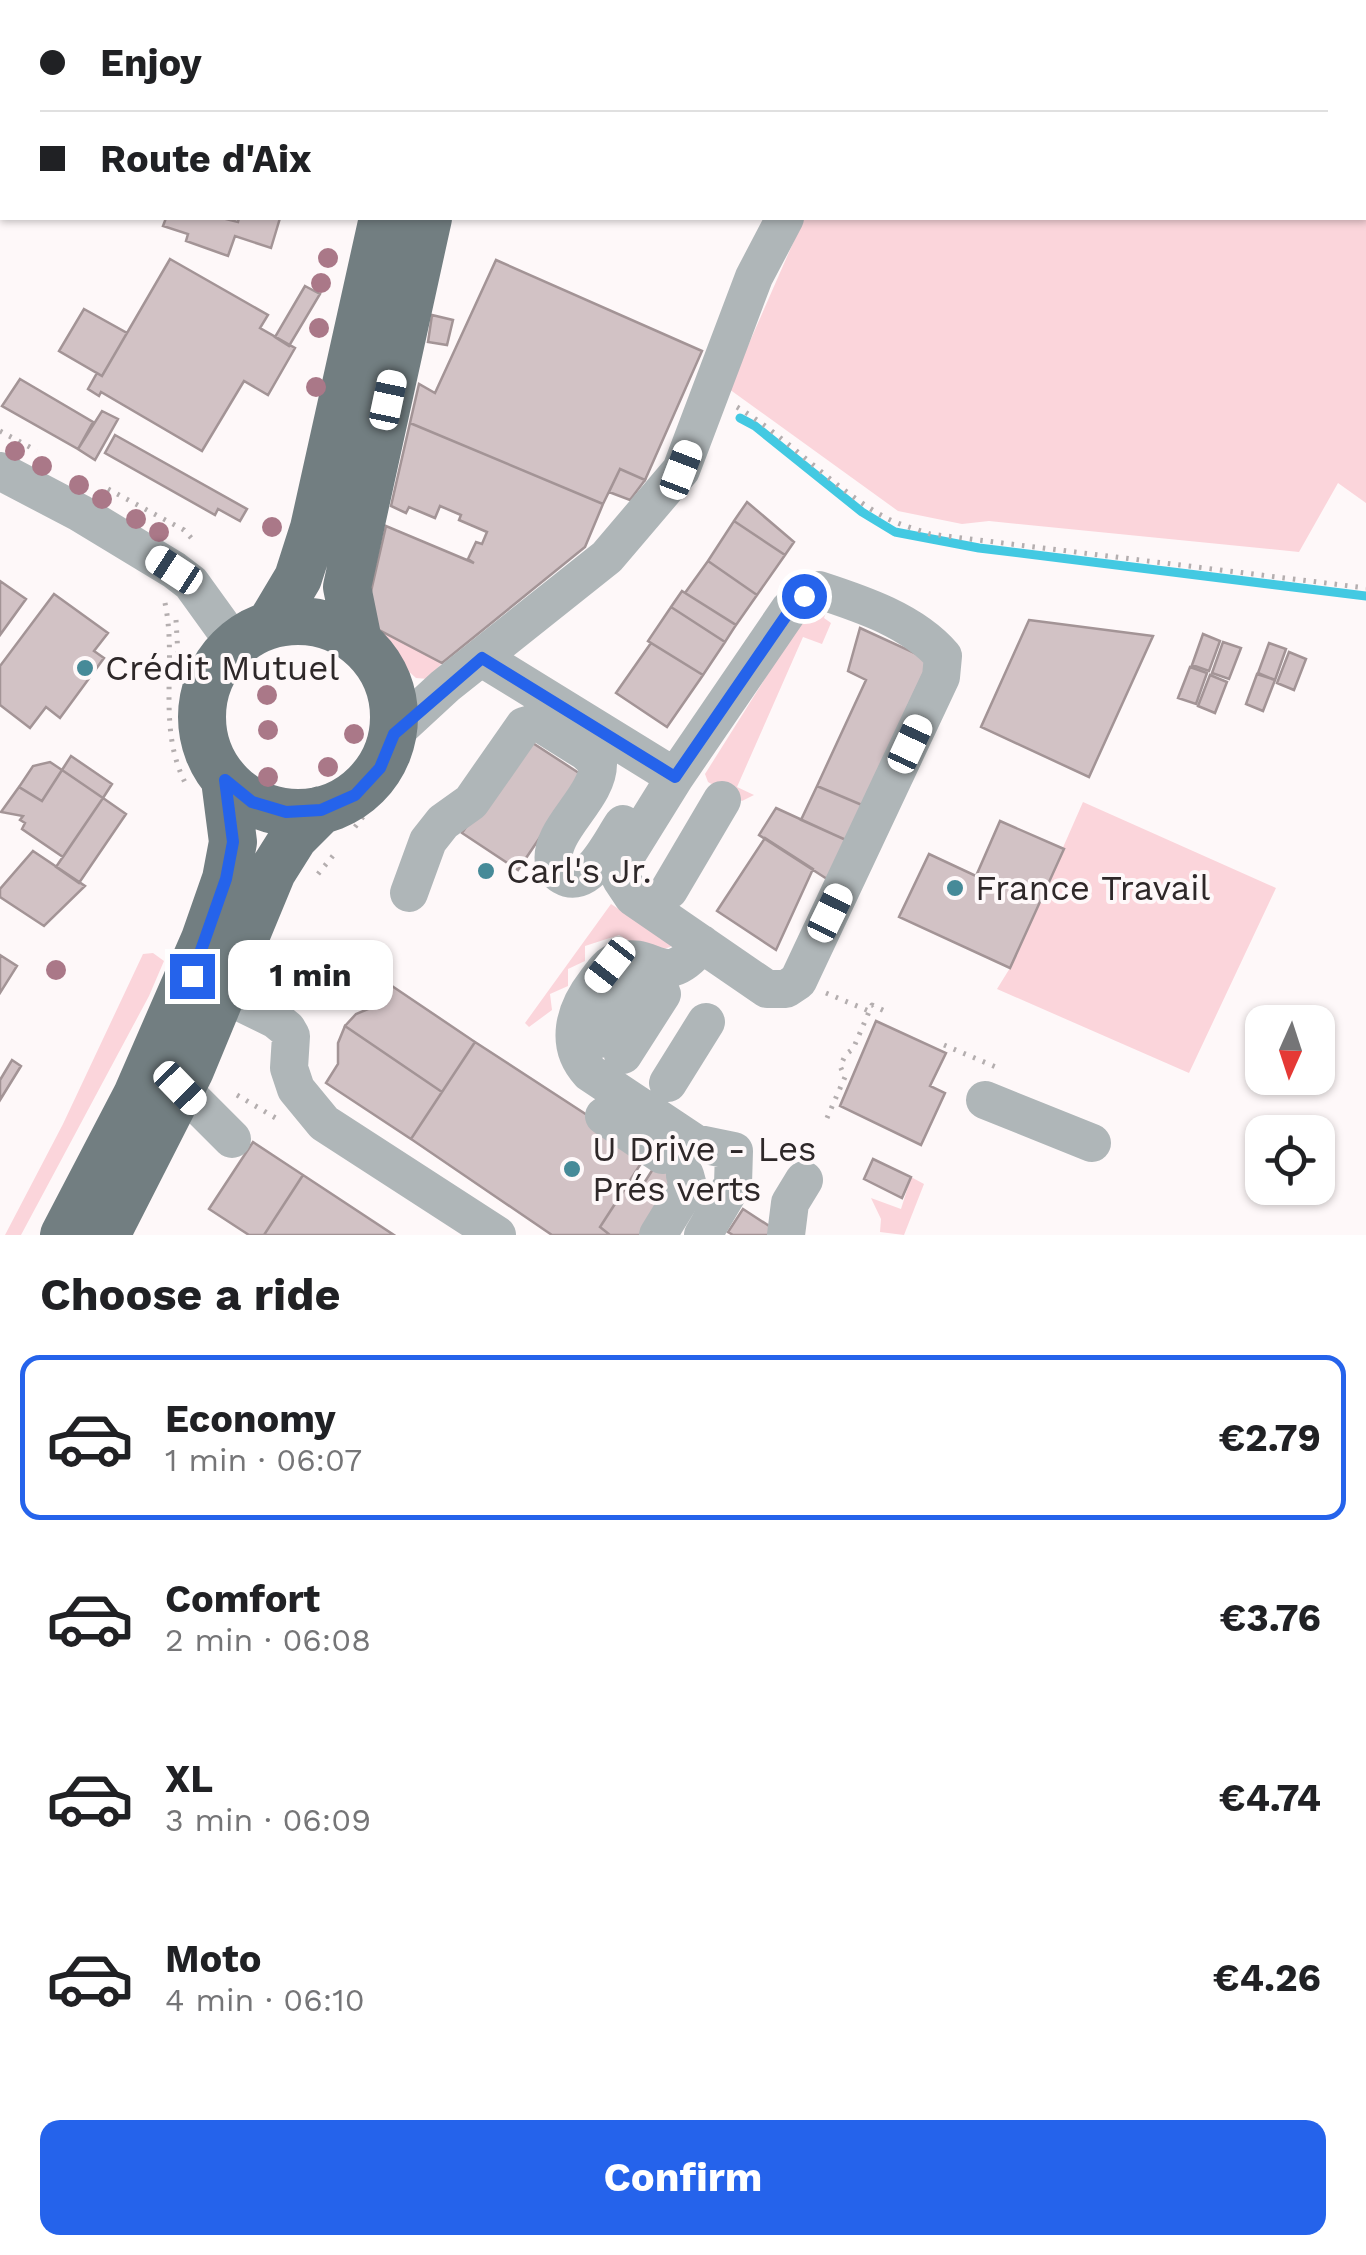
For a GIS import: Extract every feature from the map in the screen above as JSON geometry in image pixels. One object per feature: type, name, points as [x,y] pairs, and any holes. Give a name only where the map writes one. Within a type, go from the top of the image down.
[{"type":"main road","points":[[64,1235],[192,976],[226,879],[233,842],[207,785],[210,756],[203,730],[204,698],[214,669],[252,634],[298,578],[314,528],[383,220]]},
{"type":"main road","points":[[358,641],[347,587],[428,220]]},
{"type":"main road","points":[[207,785],[286,812],[321,810],[355,795],[380,768],[394,734],[394,700],[388,684],[381,668],[358,641],[331,626],[301,621],[252,634]]},
{"type":"main road","points":[[106,1235],[223,994],[272,872],[294,837],[321,810]]},
{"type":"street","points":[[394,734],[607,557],[681,470],[754,278],[784,220]]},
{"type":"street","points":[[0,471],[80,513],[171,580],[191,583],[252,634]]},
{"type":"street","points":[[409,892],[428,840],[443,822],[471,802],[524,726],[531,722],[538,722],[586,752],[598,764],[597,778],[555,850],[555,868],[567,878],[587,874],[640,798],[666,772],[804,596],[819,590],[849,600],[926,635],[943,656],[941,676],[798,981],[786,989],[766,989],[633,897],[621,878],[621,864],[666,772]]},
{"type":"street","points":[[482,658],[666,772]]},
{"type":"street","points":[[669,890],[722,800]]},
{"type":"street","points":[[702,944],[676,968],[622,960],[610,965],[579,1004],[574,1036],[578,1060],[590,1073],[695,1143],[734,1151],[734,1184],[702,1235]]},
{"type":"street","points":[[612,1047],[649,988]]},
{"type":"street","points":[[223,994],[287,1029],[291,1036],[289,1068],[296,1089],[324,1123],[498,1235]]},
{"type":"street","points":[[668,1083],[706,1022]]},
{"type":"street","points":[[44,1235],[110,1114],[168,1027]]},
{"type":"street","points":[[992,1084],[1092,1142]]},
{"type":"street","points":[[180,1088],[232,1139]]},
{"type":"street","points":[[604,1116],[674,1165],[688,1186],[658,1235]]},
{"type":"street","points":[[786,1235],[790,1203],[804,1180]]},
{"type":"path","points":[[711,392],[769,427],[851,494],[888,518],[930,534],[1366,588]]},
{"type":"path","points":[[0,431],[50,458]]},
{"type":"path","points":[[100,485],[184,530],[194,541],[171,580],[160,588],[170,625],[168,718],[180,774],[207,785]]},
{"type":"path","points":[[171,580],[178,654],[208,685]]},
{"type":"path","points":[[798,981],[869,1011]]},
{"type":"path","points":[[827,1118],[845,1078],[840,1066],[853,1049],[872,1005],[888,1013]]},
{"type":"path","points":[[944,1045],[992,1084]]},
{"type":"shaded area","points":[[803,220],[1366,220],[1366,503],[1338,483],[1299,552],[989,521],[962,524],[898,511],[729,389]]},
{"type":"shaded area","points":[[386,526],[365,622],[442,663],[428,679],[416,678],[366,633],[358,613],[381,530]]},
{"type":"shaded area","points":[[815,599],[828,607],[824,618],[831,623],[822,644],[803,637],[737,787],[754,795],[742,801],[708,782],[705,774]]},
{"type":"shaded area","points":[[1083,802],[1276,888],[1189,1073],[997,989],[1010,968]]},
{"type":"shaded area","points":[[611,904],[674,945],[652,950],[619,935],[585,946],[585,961],[568,969],[568,986],[550,994],[552,1010],[529,1027],[525,1023]]},
{"type":"shaded area","points":[[153,953],[164,961],[149,996],[21,1235],[5,1235],[63,1124],[143,954]]},
{"type":"shaded area","points":[[911,1177],[924,1184],[904,1235],[880,1232],[881,1219],[871,1198],[901,1209]]},
{"type":"building","points":[[165,220],[279,220],[271,248],[235,236],[228,256],[186,241],[188,234],[163,226]]},
{"type":"building","points":[[170,259],[268,315],[260,328],[295,348],[268,395],[244,381],[202,451],[101,392],[99,396],[88,389],[97,373],[102,376]]},
{"type":"building","points":[[496,260],[702,351],[645,480],[620,469],[603,504],[410,423],[419,384],[435,393]]},
{"type":"building","points":[[305,286],[320,294],[289,346],[275,337]]},
{"type":"building","points":[[84,309],[127,333],[102,376],[59,351]]},
{"type":"building","points":[[432,315],[453,320],[447,345],[428,342]]},
{"type":"building","points":[[20,379],[93,422],[78,449],[2,406]]},
{"type":"building","points":[[102,411],[118,419],[95,460],[78,449]]},
{"type":"building","points":[[410,423],[603,504],[585,547],[442,663],[364,622],[386,526],[474,563],[468,559],[476,542],[482,544],[487,532],[459,520],[461,515],[440,506],[435,518],[409,507],[406,513],[391,506]]},
{"type":"building","points":[[115,435],[247,509],[240,521],[218,509],[215,515],[105,453]]},
{"type":"building","points":[[620,469],[645,480],[630,500],[609,492]]},
{"type":"building","points":[[747,502],[794,542],[785,555],[734,521]]},
{"type":"building","points":[[734,521],[785,555],[757,595],[708,561]]},
{"type":"building","points":[[708,561],[757,595],[736,625],[685,593]]},
{"type":"building","points":[[0,581],[26,599],[0,635]]},
{"type":"building","points":[[682,591],[736,625],[725,642],[671,607]]},
{"type":"building","points":[[54,594],[108,633],[94,651],[104,658],[60,718],[46,707],[30,728],[0,705],[0,666]]},
{"type":"building","points":[[671,607],[725,642],[703,675],[648,641]]},
{"type":"building","points":[[1029,620],[1153,636],[1089,777],[981,727]]},
{"type":"building","points":[[860,628],[930,660],[862,805],[817,786],[866,680],[848,671]]},
{"type":"building","points":[[1203,634],[1220,641],[1209,671],[1192,665]]},
{"type":"building","points":[[1223,642],[1241,648],[1229,679],[1212,673]]},
{"type":"building","points":[[651,643],[703,675],[667,727],[616,693]]},
{"type":"building","points":[[1269,643],[1286,649],[1275,680],[1258,673]]},
{"type":"building","points":[[1289,652],[1306,659],[1294,690],[1277,683]]},
{"type":"building","points":[[1190,667],[1207,673],[1196,704],[1178,698]]},
{"type":"building","points":[[1257,674],[1275,680],[1263,711],[1246,704]]},
{"type":"building","points":[[1210,675],[1227,682],[1215,713],[1198,706]]},
{"type":"building","points":[[525,738],[582,775],[518,870],[462,833]]},
{"type":"building","points":[[71,756],[112,784],[103,798],[62,770]]},
{"type":"building","points":[[50,762],[62,770],[42,801],[19,787],[33,766]]},
{"type":"building","points":[[62,770],[103,798],[63,857],[22,829],[23,816],[1,812],[19,787],[42,801]]},
{"type":"building","points":[[817,786],[862,805],[846,840],[801,820]]},
{"type":"building","points":[[103,798],[126,814],[79,883],[56,867]]},
{"type":"building","points":[[776,808],[846,840],[827,879],[759,835]]},
{"type":"building","points":[[1000,821],[1064,849],[1010,968],[899,917],[929,854],[976,876]]},
{"type":"building","points":[[765,838],[813,869],[776,950],[717,911]]},
{"type":"building","points":[[33,851],[85,886],[44,926],[0,897],[0,889]]},
{"type":"building","points":[[0,955],[17,966],[0,993]]},
{"type":"building","points":[[389,984],[475,1042],[442,1092],[345,1026],[356,1014],[373,1007]]},
{"type":"building","points":[[876,1021],[946,1053],[930,1086],[945,1093],[921,1145],[840,1106]]},
{"type":"building","points":[[345,1026],[442,1092],[411,1139],[326,1083],[338,1064],[338,1043]]},
{"type":"building","points":[[475,1042],[647,1154],[600,1227],[610,1235],[552,1235],[411,1139]]},
{"type":"building","points":[[12,1060],[21,1066],[0,1100],[0,1080]]},
{"type":"building","points":[[253,1142],[303,1175],[264,1235],[249,1235],[209,1209]]},
{"type":"building","points":[[667,1147],[693,1164],[647,1235],[610,1235],[600,1227],[628,1184],[639,1191]]},
{"type":"building","points":[[873,1159],[911,1177],[902,1198],[864,1179]]},
{"type":"building","points":[[303,1175],[394,1235],[264,1235]]},
{"type":"building","points":[[743,1209],[783,1235],[728,1232]]},
{"type":"waterway","points":[[740,418],[862,512],[895,532],[979,548],[1366,596]]},
{"type":"place","name":"Crédit Mutuel","points":[[85,668]]},
{"type":"place","name":"Carl's Jr.","points":[[486,871]]},
{"type":"place","name":"France Travail","points":[[955,888]]},
{"type":"place","name":"U Drive - Les Prés verts","points":[[572,1169]]},
{"type":"route","points":[[192,976],[226,879],[233,842],[225,780],[252,802],[286,812],[321,810],[355,795],[380,768],[394,734],[482,658],[675,777],[790,610],[804,596]]}]
